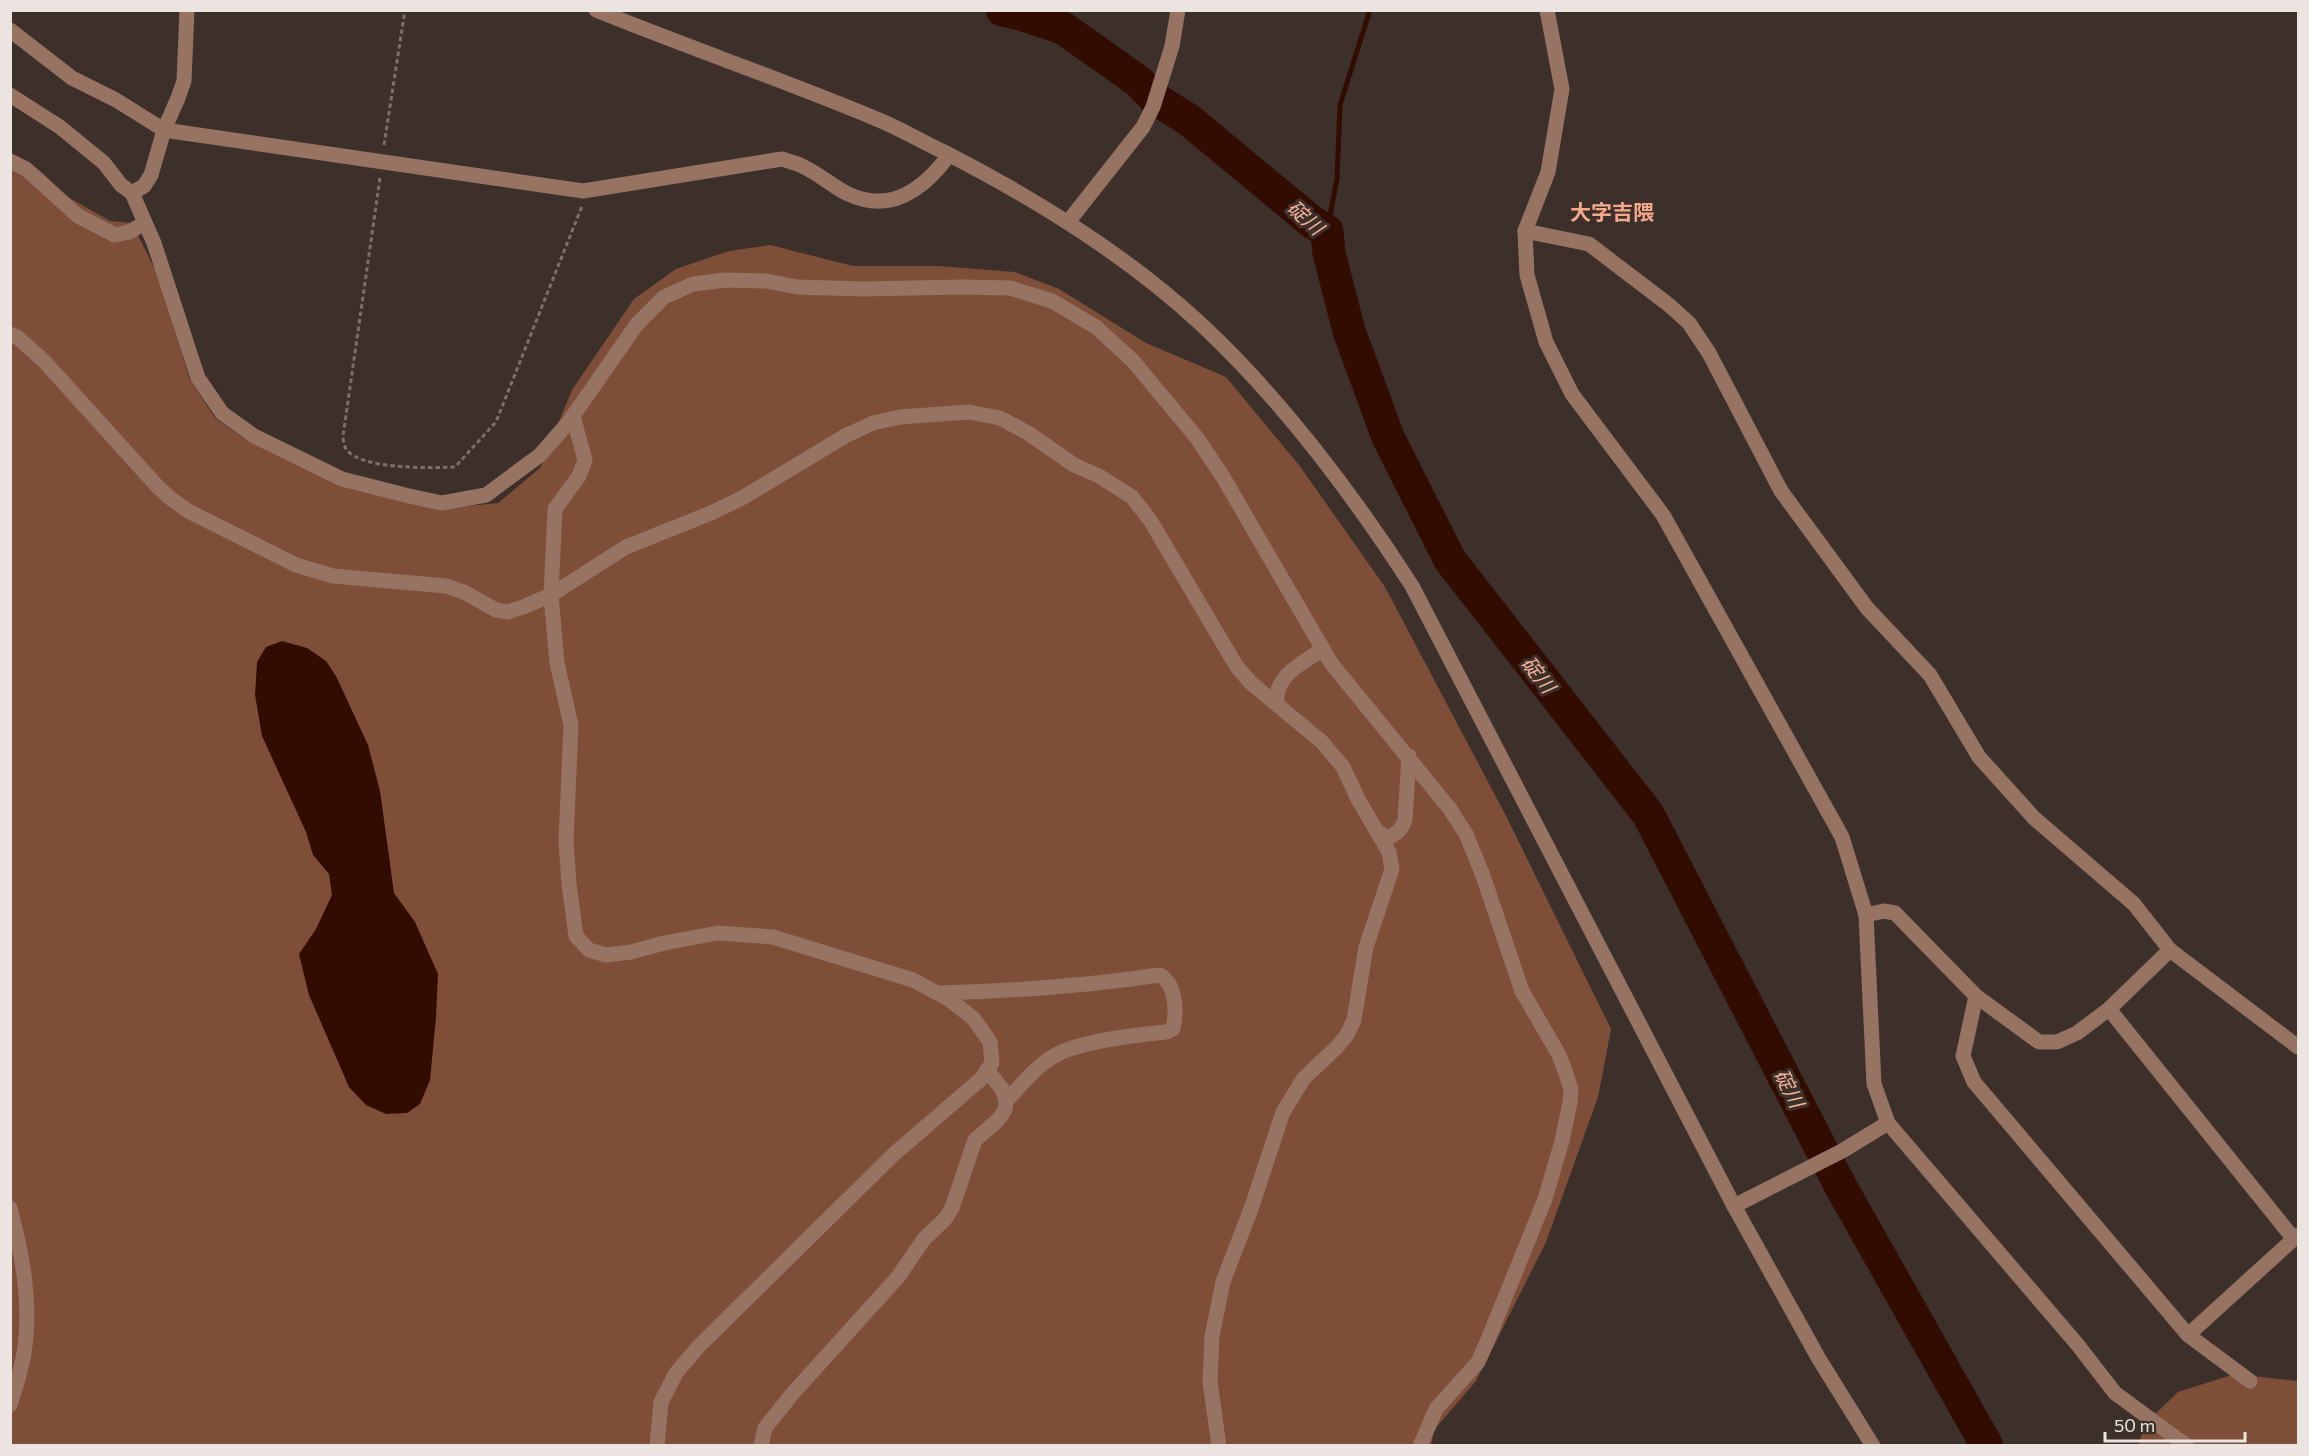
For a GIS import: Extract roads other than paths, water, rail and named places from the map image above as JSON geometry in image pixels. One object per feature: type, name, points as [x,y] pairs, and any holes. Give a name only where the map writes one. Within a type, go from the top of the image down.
[{"type":"street","points":[[132,192],[144,186],[151,175],[164,130],[184,81],[187,10]]},
{"type":"street","points":[[596,10],[881,121],[1004,183],[1068,222],[1156,287],[1203,327],[1271,397],[1336,477],[1379,535],[1412,586],[1734,1206],[1819,1359],[1873,1446]]},
{"type":"street","points":[[1068,222],[1143,127],[1153,107],[1172,46],[1178,10]]},
{"type":"street","points":[[1547,10],[1562,89],[1548,172],[1525,231],[1527,275],[1546,342],[1572,394],[1663,515],[1842,837],[1866,915],[1874,1084],[1888,1123],[2077,1344],[2115,1393],[2187,1446]]},
{"type":"street","points":[[10,30],[72,78],[116,100],[164,130],[588,190],[782,159],[803,166],[848,194],[873,202],[891,200],[915,190],[934,176],[950,155]]},
{"type":"street","points":[[10,95],[78,141],[105,163],[121,184],[132,192],[154,243],[198,378],[222,413],[254,436],[342,479],[442,503],[486,495],[540,455],[573,416],[637,324],[664,297],[693,284],[725,280],[863,289],[1011,288],[1052,301],[1096,327],[1133,360],[1197,438],[1331,663],[1409,756],[1450,809],[1466,834],[1482,873],[1522,991],[1559,1055],[1571,1089],[1562,1141],[1545,1199],[1487,1342],[1478,1362],[1436,1409],[1420,1446]]},
{"type":"street","points":[[10,161],[26,169],[78,216],[115,235],[129,232],[145,223]]},
{"type":"street","points":[[1525,231],[1589,244],[1689,323],[1709,352],[1781,491],[1867,608],[1929,675],[1979,757],[2034,818],[2134,904],[2170,950],[2298,1047]]},
{"type":"street","points":[[10,334],[17,337],[44,361],[170,498],[188,511],[296,565],[333,576],[446,586],[464,592],[496,610],[508,612],[551,595],[626,547],[742,498],[845,435],[873,423],[900,417],[969,412],[1000,418],[1028,433],[1074,465],[1099,476],[1132,497],[1150,520],[1236,667],[1251,683],[1322,742],[1343,766],[1359,801],[1389,852],[1392,869],[1366,947],[1354,1020],[1347,1035],[1336,1048],[1304,1078],[1283,1112],[1252,1206],[1223,1282],[1212,1336],[1210,1382],[1219,1446]]},
{"type":"street","points":[[573,416],[585,460],[579,476],[555,509],[551,595],[557,663],[571,725],[566,841],[576,936],[589,950],[606,955],[631,952],[718,933],[773,937],[913,980],[950,1000],[974,1019],[990,1042],[992,1063],[981,1079],[894,1154],[699,1346],[676,1373],[661,1402],[657,1446]]},
{"type":"street","points":[[1277,703],[1276,692],[1280,681],[1323,649]]},
{"type":"street","points":[[1378,832],[1387,838],[1402,828],[1407,807],[1409,756]]},
{"type":"street","points":[[1866,915],[1884,911],[1895,913],[1976,996],[2039,1042],[2057,1042],[2077,1033],[2109,1009],[2170,950]]},
{"type":"street","points":[[936,993],[1008,991],[1108,983],[1160,975],[1167,979],[1171,986],[1176,1018],[1173,1029],[1070,1048],[1052,1057],[1030,1075],[1006,1101]]},
{"type":"street","points":[[1976,996],[1963,1056],[1974,1082],[2188,1335],[2250,1381]]},
{"type":"street","points":[[2109,1009],[2296,1237],[2188,1335]]},
{"type":"street","points":[[761,1446],[765,1428],[793,1393],[898,1277],[924,1239],[945,1219],[958,1193],[975,1140],[998,1120],[1005,1110],[1006,1101],[1002,1089],[987,1070]]},
{"type":"street","points":[[1734,1206],[1842,1151],[1888,1123]]},
{"type":"street","points":[[10,1208],[27,1296],[25,1346],[10,1405]]},
{"type":"waterway","name":"碇川","points":[[1002,10],[1063,28],[1138,81],[1154,98],[1189,120],[1312,222],[1327,231],[1329,253],[1349,331],[1388,437],[1450,560],[1648,814],[1841,1187],[1987,1446]]},
{"type":"waterway","points":[[1327,231],[1337,179],[1340,105],[1370,10]]},
{"type":"district","name":"大字吉隈","points":[[1612,211]]}]
